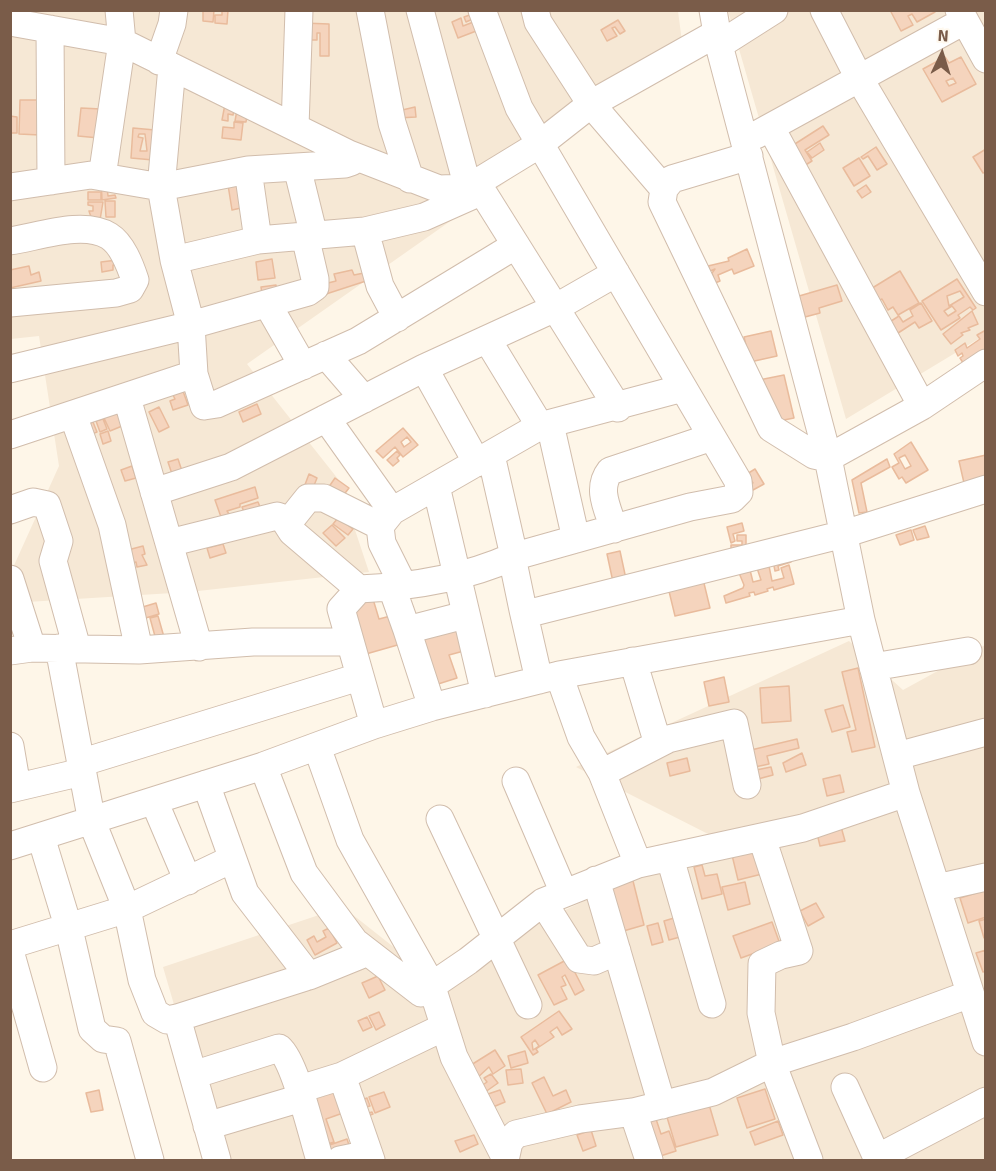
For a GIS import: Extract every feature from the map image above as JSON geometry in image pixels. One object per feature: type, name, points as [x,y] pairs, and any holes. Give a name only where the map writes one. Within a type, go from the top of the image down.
[{"type":"street","points":[[102,177],[122,42],[119,10]]},
{"type":"street","points":[[174,10],[166,64],[161,187],[174,260],[190,325],[194,374],[200,401],[208,407],[358,341],[516,245]]},
{"type":"street","points":[[295,127],[299,10]]},
{"type":"street","points":[[370,10],[392,123],[410,179]]},
{"type":"street","points":[[420,10],[476,187],[516,245],[618,408]]},
{"type":"street","points":[[374,725],[341,609],[359,589],[397,586],[485,569],[513,557],[576,539],[690,507],[732,499],[739,492],[738,482],[519,108],[482,10]]},
{"type":"street","points":[[535,10],[538,22],[591,104],[664,189]]},
{"type":"street","points":[[174,260],[258,240],[365,231],[424,217],[476,187],[540,144],[591,104],[716,29],[774,10]]},
{"type":"street","points":[[824,10],[859,78],[986,292]]},
{"type":"street","points":[[986,59],[961,16],[771,128],[747,149],[672,179],[664,189],[662,202],[771,428],[814,455],[828,458],[922,406],[986,363]]},
{"type":"street","points":[[10,22],[122,42],[349,154],[410,179],[439,189],[476,187]]},
{"type":"street","points":[[50,29],[51,181]]},
{"type":"street","points":[[716,29],[828,458],[861,620],[906,793],[986,1042]]},
{"type":"street","points":[[771,128],[922,406]]},
{"type":"street","points":[[10,187],[91,175],[161,187],[248,170],[345,164],[351,162],[349,154]]},
{"type":"street","points":[[10,369],[268,305],[308,292],[315,287],[315,279],[297,167]]},
{"type":"street","points":[[248,170],[258,240]]},
{"type":"street","points":[[10,241],[88,230],[109,236],[128,259],[135,279],[130,289],[116,293],[10,303]]},
{"type":"street","points":[[365,231],[380,286],[397,318]]},
{"type":"street","points":[[154,492],[231,466],[424,368],[555,308],[616,273]]},
{"type":"street","points":[[268,305],[314,360],[364,399]]},
{"type":"street","points":[[487,339],[545,425],[576,539]]},
{"type":"street","points":[[424,368],[484,459],[513,557],[523,610],[549,677],[602,773],[638,864]]},
{"type":"street","points":[[10,435],[194,374]]},
{"type":"street","points":[[386,519],[436,486],[545,425],[618,408],[683,388]]},
{"type":"street","points":[[127,398],[199,647]]},
{"type":"street","points":[[73,415],[112,525],[139,650]]},
{"type":"street","points":[[326,418],[386,519],[382,543],[397,586],[407,630],[432,707]]},
{"type":"street","points":[[614,529],[602,491],[603,480],[610,471],[712,437]]},
{"type":"street","points":[[436,486],[484,694]]},
{"type":"street","points":[[523,610],[530,613],[844,534],[986,489]]},
{"type":"street","points":[[288,523],[308,498],[324,498],[386,519]]},
{"type":"street","points":[[10,510],[33,502],[47,505],[59,541],[53,561],[68,648],[81,767],[92,822],[128,909],[142,980],[155,1013],[167,1020],[177,1018],[309,976],[368,952]]},
{"type":"street","points":[[169,543],[261,518],[277,516],[288,523],[292,532],[359,589]]},
{"type":"street","points":[[12,586],[21,649],[139,650],[253,642],[349,642]]},
{"type":"street","points":[[407,630],[465,615]]},
{"type":"street","points":[[10,846],[92,822],[263,766],[374,725],[432,707],[549,677],[861,620]]},
{"type":"street","points":[[873,667],[968,651]]},
{"type":"street","points":[[633,661],[658,744]]},
{"type":"street","points":[[10,746],[14,788],[359,677]]},
{"type":"street","points":[[602,773],[668,739],[734,723],[747,785]]},
{"type":"street","points":[[897,756],[986,732]]},
{"type":"street","points":[[317,747],[350,840],[431,984],[444,1027],[470,1092],[505,1159]]},
{"type":"street","points":[[263,766],[304,873],[355,942],[421,993],[431,984],[468,962],[554,897],[638,864],[803,828],[906,793]]},
{"type":"street","points":[[516,781],[554,897],[579,959],[594,961],[617,951]]},
{"type":"street","points":[[206,784],[245,893],[309,976]]},
{"type":"street","points":[[154,801],[188,881]]},
{"type":"street","points":[[440,819],[528,1005]]},
{"type":"street","points":[[41,837],[69,929],[92,1029],[103,1039],[117,1041],[150,1161]]},
{"type":"street","points":[[762,838],[799,951],[781,955],[762,964],[761,1013],[772,1063],[809,1161]]},
{"type":"street","points":[[670,858],[712,1004]]},
{"type":"street","points":[[10,945],[69,929],[128,909],[232,859]]},
{"type":"street","points":[[937,888],[986,876]]},
{"type":"street","points":[[596,880],[662,1105]]},
{"type":"street","points":[[10,951],[43,1068]]},
{"type":"street","points":[[505,1159],[509,1142],[516,1134],[580,1119],[633,1112],[713,1092],[772,1063],[853,1037],[970,994]]},
{"type":"street","points":[[177,1018],[217,1161]]},
{"type":"street","points":[[207,1126],[300,1094],[444,1027]]},
{"type":"street","points":[[193,1075],[279,1048],[285,1053],[300,1094],[320,1161]]},
{"type":"street","points":[[340,1161],[370,1157],[342,1076]]},
{"type":"street","points":[[845,1087],[877,1159],[986,1101]]},
{"type":"street","points":[[633,1112],[649,1161]]},
{"type":"shaded area","points":[[11,11],[678,11],[684,57],[247,364],[338,479],[369,572],[189,592],[11,603],[11,572],[59,466],[39,336],[11,339]]},
{"type":"shaded area","points":[[728,11],[985,11],[985,335],[846,419]]},
{"type":"shaded area","points":[[849,641],[903,690],[985,645],[985,1160],[215,1160],[209,1124],[163,967],[343,907],[429,975],[716,838],[576,767]]},
{"type":"building","points":[[203,10],[214,10],[213,22],[203,21]]},
{"type":"building","points":[[222,10],[228,10],[227,24],[215,23],[215,15],[222,15]]},
{"type":"building","points":[[890,10],[934,10],[935,12],[917,22],[912,14],[908,16],[913,25],[901,31]]},
{"type":"building","points":[[478,12],[484,28],[458,38],[452,22],[461,18],[463,26],[476,21],[475,18],[466,22],[464,17]]},
{"type":"building","points":[[618,20],[625,31],[620,34],[615,27],[612,28],[617,36],[607,41],[601,30]]},
{"type":"building","points":[[303,23],[329,24],[329,56],[320,56],[320,33],[317,33],[317,40],[303,40]]},
{"type":"building","points":[[945,57],[949,63],[961,57],[976,84],[942,102],[923,69]],"holes":[[[953,78],[956,83],[949,86],[946,81]]]},
{"type":"building","points":[[226,99],[248,108],[246,122],[235,121],[237,110],[234,110],[233,115],[228,114],[228,121],[222,120]]},
{"type":"building","points":[[20,100],[41,100],[40,135],[19,134]]},
{"type":"building","points":[[415,107],[416,117],[398,118],[398,111]]},
{"type":"building","points":[[81,108],[101,109],[99,138],[78,136]]},
{"type":"building","points":[[10,116],[17,117],[17,133],[10,133]]},
{"type":"building","points":[[234,122],[243,123],[241,140],[222,138],[223,127],[234,128]]},
{"type":"building","points":[[823,126],[829,135],[805,150],[812,161],[799,169],[787,149]]},
{"type":"building","points":[[133,128],[155,130],[153,160],[131,158]],"holes":[[[139,134],[145,134],[147,151],[140,151],[143,138],[138,137]]]},
{"type":"building","points":[[820,143],[824,150],[812,158],[807,152]]},
{"type":"building","points":[[876,147],[887,164],[877,170],[868,156],[863,159],[861,157]]},
{"type":"building","points":[[986,149],[986,172],[983,173],[973,157]]},
{"type":"building","points":[[859,158],[870,176],[854,186],[843,168]]},
{"type":"building","points":[[101,179],[107,187],[108,196],[115,195],[116,198],[102,200]]},
{"type":"building","points":[[236,180],[241,208],[232,210],[228,185]]},
{"type":"building","points":[[866,185],[871,192],[862,198],[857,191]]},
{"type":"building","points":[[88,192],[101,192],[101,200],[88,200]]},
{"type":"building","points":[[105,201],[115,201],[115,217],[106,217]]},
{"type":"building","points":[[88,202],[103,202],[100,220],[92,220],[89,211],[93,211],[93,206],[88,205]]},
{"type":"building","points":[[747,249],[754,266],[734,274],[732,269],[718,275],[720,281],[715,283],[712,273],[715,269],[710,271],[708,266],[729,261],[728,258]]},
{"type":"building","points":[[272,259],[275,278],[258,280],[256,262]]},
{"type":"building","points":[[117,260],[118,265],[113,265],[113,270],[102,272],[101,262]]},
{"type":"building","points":[[29,266],[31,275],[39,272],[41,281],[10,288],[10,270]]},
{"type":"building","points":[[352,270],[354,275],[364,273],[366,281],[323,295],[328,283],[336,281],[334,274]]},
{"type":"building","points":[[900,271],[919,303],[898,315],[893,307],[888,310],[882,299],[876,302],[869,290]]},
{"type":"building","points":[[957,279],[976,308],[973,310],[970,307],[958,315],[960,318],[941,330],[922,301]],"holes":[[[960,291],[964,297],[949,306],[947,296]],[[952,306],[956,311],[948,316],[944,311]]]},
{"type":"building","points":[[276,285],[277,292],[262,294],[261,287]]},
{"type":"building","points":[[837,285],[842,301],[819,308],[820,313],[805,317],[799,296]]},
{"type":"building","points":[[921,303],[932,321],[919,328],[915,322],[895,335],[888,323],[899,316],[903,322],[913,316],[910,310]]},
{"type":"building","points":[[972,311],[978,324],[961,333],[963,335],[951,344],[943,334]]},
{"type":"building","points":[[986,330],[986,354],[965,366],[960,358],[963,356],[962,353],[958,356],[955,350],[965,343],[967,348],[980,339],[977,335]]},
{"type":"building","points":[[771,331],[777,356],[750,362],[744,337]]},
{"type":"building","points":[[784,375],[794,418],[769,423],[759,380]]},
{"type":"building","points":[[179,380],[188,405],[173,410],[170,401],[175,399],[172,393]]},
{"type":"building","points":[[257,404],[261,414],[243,422],[239,412]]},
{"type":"building","points":[[159,407],[169,427],[159,432],[149,412]]},
{"type":"building","points":[[122,411],[127,424],[110,431],[104,418]]},
{"type":"building","points":[[103,419],[107,429],[100,432],[96,421]]},
{"type":"building","points":[[93,422],[97,432],[89,435],[85,425]]},
{"type":"building","points":[[403,428],[418,445],[403,457],[395,447],[383,458],[376,451]],"holes":[[[407,437],[411,442],[404,447],[401,442]]]},
{"type":"building","points":[[108,431],[111,441],[103,444],[100,434]]},
{"type":"building","points":[[911,442],[928,470],[906,483],[902,477],[899,479],[892,467],[899,463],[894,454]],"holes":[[[905,455],[911,466],[905,469],[899,458]]]},
{"type":"building","points":[[397,451],[400,455],[397,458],[399,461],[393,466],[387,460]]},
{"type":"building","points":[[986,455],[986,482],[964,483],[959,461]]},
{"type":"building","points":[[178,459],[182,471],[172,474],[168,462]]},
{"type":"building","points":[[887,459],[890,467],[861,483],[867,512],[859,513],[852,480]]},
{"type":"building","points":[[132,466],[136,478],[125,481],[121,470]]},
{"type":"building","points":[[755,469],[764,484],[753,490],[750,485],[753,483],[747,474]]},
{"type":"building","points":[[309,474],[317,478],[311,493],[303,490]]},
{"type":"building","points":[[335,478],[349,488],[339,501],[326,491]]},
{"type":"building","points":[[255,487],[258,498],[240,504],[240,507],[227,511],[229,514],[221,517],[215,500]]},
{"type":"building","points":[[258,502],[260,507],[244,512],[242,507]]},
{"type":"building","points":[[338,518],[353,529],[348,535],[333,524]]},
{"type":"building","points":[[742,523],[744,531],[733,534],[735,541],[731,543],[727,527]]},
{"type":"building","points":[[332,525],[345,538],[336,546],[323,533]]},
{"type":"building","points":[[925,526],[929,537],[917,540],[913,530]]},
{"type":"building","points":[[911,530],[914,540],[900,545],[896,535]]},
{"type":"building","points":[[737,535],[746,535],[746,551],[731,551],[731,545],[742,545],[742,541],[737,541]]},
{"type":"building","points":[[223,544],[226,553],[210,558],[207,548]]},
{"type":"building","points":[[143,546],[145,554],[142,555],[147,565],[137,567],[136,562],[127,564],[124,551]]},
{"type":"building","points":[[620,551],[626,579],[613,582],[607,554]]},
{"type":"building","points":[[789,556],[791,562],[778,566],[779,570],[775,571],[773,561]]},
{"type":"building","points":[[768,561],[772,581],[784,578],[781,568],[789,565],[794,584],[774,590],[773,587],[755,595],[754,592],[749,593],[750,596],[726,603],[724,596],[743,588],[744,585],[737,568],[750,570],[753,582],[761,580],[756,565]]},
{"type":"building","points":[[702,575],[710,608],[675,616],[667,583]]},
{"type":"building","points":[[373,599],[379,619],[398,614],[408,642],[366,654],[350,605]]},
{"type":"building","points":[[156,603],[159,614],[139,620],[136,609]]},
{"type":"building","points":[[158,616],[164,637],[156,640],[150,618]]},
{"type":"building","points":[[463,623],[471,649],[449,655],[457,678],[435,685],[420,634]]},
{"type":"building","points":[[858,668],[875,747],[852,752],[847,732],[856,730],[842,672]]},
{"type":"building","points":[[724,677],[729,702],[709,706],[704,682]]},
{"type":"building","points":[[789,686],[791,721],[762,723],[760,688]]},
{"type":"building","points":[[843,705],[850,727],[832,732],[825,710]]},
{"type":"building","points":[[797,739],[799,748],[767,756],[769,764],[755,767],[751,750]]},
{"type":"building","points":[[802,753],[806,765],[786,772],[783,763]]},
{"type":"building","points":[[687,758],[690,771],[670,776],[667,763]]},
{"type":"building","points":[[771,767],[773,775],[758,779],[756,770]]},
{"type":"building","points":[[840,775],[844,792],[827,796],[823,779]]},
{"type":"building","points":[[840,823],[845,841],[820,846],[816,829]]},
{"type":"building","points":[[756,850],[762,874],[738,880],[732,855]]},
{"type":"building","points":[[702,865],[705,876],[717,874],[722,894],[702,899],[694,867]]},
{"type":"building","points":[[633,881],[644,925],[620,932],[608,887]]},
{"type":"building","points":[[745,882],[750,904],[728,910],[722,887]]},
{"type":"building","points":[[986,890],[986,917],[968,923],[960,898]]},
{"type":"building","points":[[816,903],[824,917],[808,926],[800,911]]},
{"type":"building","points":[[674,918],[680,937],[669,940],[664,921]]},
{"type":"building","points":[[986,919],[986,937],[984,938],[979,921]]},
{"type":"building","points":[[772,922],[780,944],[741,958],[733,936]]},
{"type":"building","points":[[658,923],[663,942],[652,945],[647,926]]},
{"type":"building","points":[[329,928],[337,943],[315,955],[307,940],[314,936],[317,942],[326,937],[323,931]]},
{"type":"building","points":[[986,950],[986,971],[983,972],[976,953]]},
{"type":"building","points":[[568,959],[584,990],[575,995],[565,975],[562,977],[566,985],[561,987],[567,999],[554,1005],[538,975]]},
{"type":"building","points":[[378,976],[385,990],[369,998],[362,983]]},
{"type":"building","points":[[559,1011],[572,1029],[562,1035],[557,1027],[550,1032],[554,1037],[536,1049],[538,1052],[533,1055],[521,1037]],"holes":[[[535,1040],[539,1046],[533,1050],[532,1043]]]},
{"type":"building","points":[[379,1012],[385,1025],[376,1030],[369,1016]]},
{"type":"building","points":[[367,1017],[372,1027],[363,1031],[358,1021]]},
{"type":"building","points":[[495,1050],[505,1066],[493,1074],[489,1067],[476,1079],[463,1070]]},
{"type":"building","points":[[525,1051],[528,1063],[511,1068],[508,1056]]},
{"type":"building","points":[[521,1069],[523,1083],[508,1085],[506,1070]]},
{"type":"building","points":[[491,1074],[498,1083],[481,1095],[477,1089],[487,1082],[484,1078]]},
{"type":"building","points":[[544,1077],[553,1096],[566,1090],[571,1102],[547,1114],[532,1083]]},
{"type":"building","points":[[765,1089],[775,1119],[747,1128],[737,1098]]},
{"type":"building","points":[[99,1090],[103,1110],[91,1112],[86,1093]]},
{"type":"building","points":[[336,1090],[343,1113],[326,1119],[334,1142],[317,1147],[302,1100]]},
{"type":"building","points":[[500,1090],[505,1102],[493,1107],[488,1094]]},
{"type":"building","points":[[384,1092],[390,1107],[375,1113],[369,1097]]},
{"type":"building","points":[[367,1098],[370,1106],[366,1107],[369,1113],[373,1114],[360,1119],[354,1103]]},
{"type":"building","points":[[708,1101],[718,1135],[676,1147],[666,1114]]},
{"type":"building","points":[[655,1116],[661,1134],[669,1131],[676,1151],[651,1159],[639,1121]]},
{"type":"building","points":[[778,1121],[783,1135],[755,1145],[750,1132]]},
{"type":"building","points":[[591,1130],[596,1146],[583,1151],[577,1135]]},
{"type":"building","points":[[474,1135],[478,1144],[460,1152],[455,1141]]},
{"type":"building","points":[[347,1139],[350,1148],[321,1158],[318,1149]]}]
